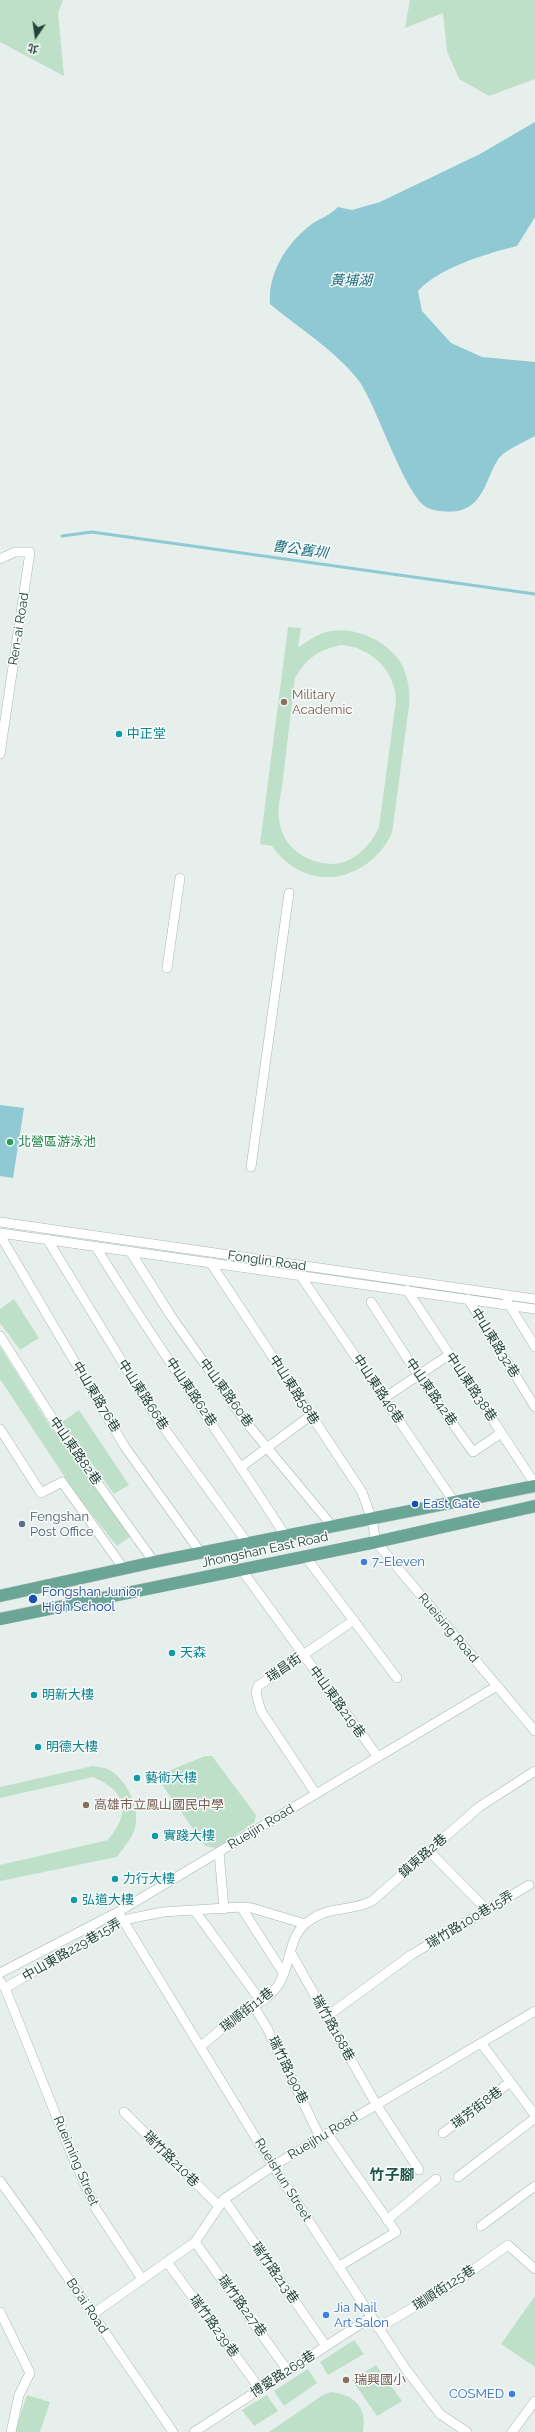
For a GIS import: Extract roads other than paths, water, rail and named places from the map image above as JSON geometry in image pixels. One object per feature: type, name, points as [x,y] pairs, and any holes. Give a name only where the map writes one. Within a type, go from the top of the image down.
[{"type":"main road","name":"Jhongshan East Road","points":[[0,1596],[154,1562],[372,1520],[535,1485]]},
{"type":"main road","name":"Jhongshan East Road","points":[[0,1619],[376,1542],[535,1506]]},
{"type":"street","name":"Ren-ai Road","points":[[0,559],[15,552],[30,552],[0,754]]},
{"type":"street","points":[[167,968],[180,878]]},
{"type":"street","points":[[251,1167],[289,893]]},
{"type":"street","name":"Fonglin Road","points":[[0,1222],[535,1299]]},
{"type":"street","name":"Fonglin Road","points":[[0,1234],[47,1239],[96,1248],[210,1262],[535,1309]]},
{"type":"street","name":"中山東路76巷","points":[[0,1234],[125,1447],[201,1553]]},
{"type":"street","name":"中山東路66巷","points":[[47,1239],[156,1417],[248,1544]]},
{"type":"street","name":"中山東路62巷","points":[[96,1248],[132,1307],[241,1467],[286,1537]]},
{"type":"street","name":"中山東路60巷","points":[[130,1251],[175,1322],[245,1421],[333,1527]]},
{"type":"street","name":"中山東路58巷","points":[[210,1262],[310,1416],[362,1492],[372,1520]]},
{"type":"street","name":"中山東路46巷","points":[[300,1275],[455,1503]]},
{"type":"street","name":"中山東路38巷","points":[[407,1290],[535,1485]]},
{"type":"street","points":[[504,1295],[508,1305],[535,1347]]},
{"type":"street","name":"中山東路32巷","points":[[468,1299],[535,1407]]},
{"type":"street","name":"中山東路42巷","points":[[371,1302],[418,1375],[473,1452],[501,1433]]},
{"type":"street","name":"中山東路82巷","points":[[0,1336],[59,1428],[154,1562]]},
{"type":"street","points":[[384,1398],[449,1355]]},
{"type":"street","points":[[241,1467],[310,1416]]},
{"type":"street","points":[[0,1429],[41,1493],[62,1482],[124,1569]]},
{"type":"street","name":"Rueising Road","points":[[372,1520],[376,1542],[535,1731]]},
{"type":"street","points":[[305,1556],[396,1678]]},
{"type":"street","name":"中山東路219巷","points":[[241,1569],[378,1757]]},
{"type":"street","name":"瑞昌街","points":[[316,1794],[260,1710],[256,1693],[258,1686],[354,1620]]},
{"type":"street","name":"Rueijin Road","points":[[0,1973],[120,1916],[219,1852],[497,1686]]},
{"type":"street","name":"鎮東路2巷","points":[[304,1924],[328,1910],[352,1909],[372,1900],[480,1807],[535,1771]]},
{"type":"street","points":[[429,1851],[487,1910]]},
{"type":"street","points":[[219,1852],[224,1909]]},
{"type":"street","name":"瑞竹路100巷15弄","points":[[326,2017],[412,1955],[529,1885]]},
{"type":"street","points":[[242,1907],[284,1974]]},
{"type":"street","name":"中山東路229巷15弄","points":[[3,1985],[120,1916],[242,1907],[252,1908],[304,1924]]},
{"type":"street","name":"瑞竹路190巷","points":[[195,1911],[257,2003],[267,2028],[324,2135],[396,2232],[338,2267]]},
{"type":"street","name":"Rueishun Street","points":[[120,1916],[201,2046],[273,2166],[378,2328],[405,2368],[440,2414],[467,2432]]},
{"type":"street","name":"瑞順街11巷","points":[[201,2046],[272,1992],[284,1974],[291,1953],[293,1941],[304,1924]]},
{"type":"street","name":"瑞竹路168巷","points":[[291,1953],[376,2104],[419,2170]]},
{"type":"street","name":"Rueiming Street","points":[[3,1985],[70,2153],[96,2209],[142,2279]]},
{"type":"street","name":"Rueijhu Road","points":[[93,2314],[195,2242],[221,2203],[273,2166],[535,2011]]},
{"type":"street","points":[[458,2177],[535,2117],[482,2043]]},
{"type":"street","name":"瑞芳街8巷","points":[[443,2133],[510,2082]]},
{"type":"street","name":"瑞竹路210巷","points":[[124,2112],[221,2203]]},
{"type":"street","points":[[387,2220],[436,2179]]},
{"type":"street","name":"Bo'ai Road","points":[[0,2181],[173,2432]]},
{"type":"street","points":[[481,2226],[535,2186]]},
{"type":"street","name":"瑞竹路213巷","points":[[221,2203],[326,2346]]},
{"type":"street","name":"瑞竹路227巷","points":[[195,2242],[288,2371]]},
{"type":"street","name":"瑞順街125巷","points":[[378,2328],[452,2285],[508,2245],[533,2264]]},
{"type":"street","name":"瑞竹路239巷","points":[[167,2262],[260,2389]]},
{"type":"street","points":[[0,2312],[30,2373],[19,2395],[11,2432]]},
{"type":"street","name":"博愛路269巷","points":[[194,2432],[371,2317]]},
{"type":"street","points":[[512,2432],[535,2401]]},
{"type":"water","name":"黃埔湖","points":[[535,122],[535,217],[517,246],[478,257],[450,268],[438,275],[418,291],[422,311],[451,343],[482,357],[535,362],[535,436],[510,449],[499,458],[481,494],[471,505],[464,509],[446,512],[428,508],[419,500],[410,487],[359,381],[339,359],[270,304],[270,293],[275,271],[285,252],[292,243],[312,224],[338,207],[352,210],[380,202],[480,154]]},
{"type":"water","name":"北營區游泳池","points":[[0,1105],[24,1108],[13,1178],[0,1176]]},
{"type":"waterway","name":"曹公舊圳","points":[[62,536],[92,532],[535,594]]},
{"type":"place","name":"Military Academic","points":[[284,702]]},
{"type":"place","name":"中正堂","points":[[119,734]]},
{"type":"place","name":"北營區游泳池","points":[[10,1142]]},
{"type":"place","name":"East Gate","points":[[415,1504]]},
{"type":"place","name":"Fengshan Post Office","points":[[22,1524]]},
{"type":"place","name":"7-Eleven","points":[[364,1562]]},
{"type":"place","name":"Fongshan Junior High School","points":[[33,1599]]},
{"type":"place","name":"天森","points":[[172,1653]]},
{"type":"place","name":"明新大樓","points":[[34,1695]]},
{"type":"place","name":"明德大樓","points":[[38,1747]]},
{"type":"place","name":"藝術大樓","points":[[137,1778]]},
{"type":"place","name":"高雄市立鳳山國民中學","points":[[86,1805]]},
{"type":"place","name":"實踐大樓","points":[[155,1836]]},
{"type":"place","name":"力行大樓","points":[[115,1879]]},
{"type":"place","name":"弘道大樓","points":[[74,1900]]},
{"type":"place","name":"Jia Nail Art Salon","points":[[326,2315]]},
{"type":"place","name":"瑞興國小","points":[[346,2380]]},
{"type":"place","name":"COSMED","points":[[512,2394]]},
{"type":"district","name":"竹子腳","points":[[392,2175]]}]
